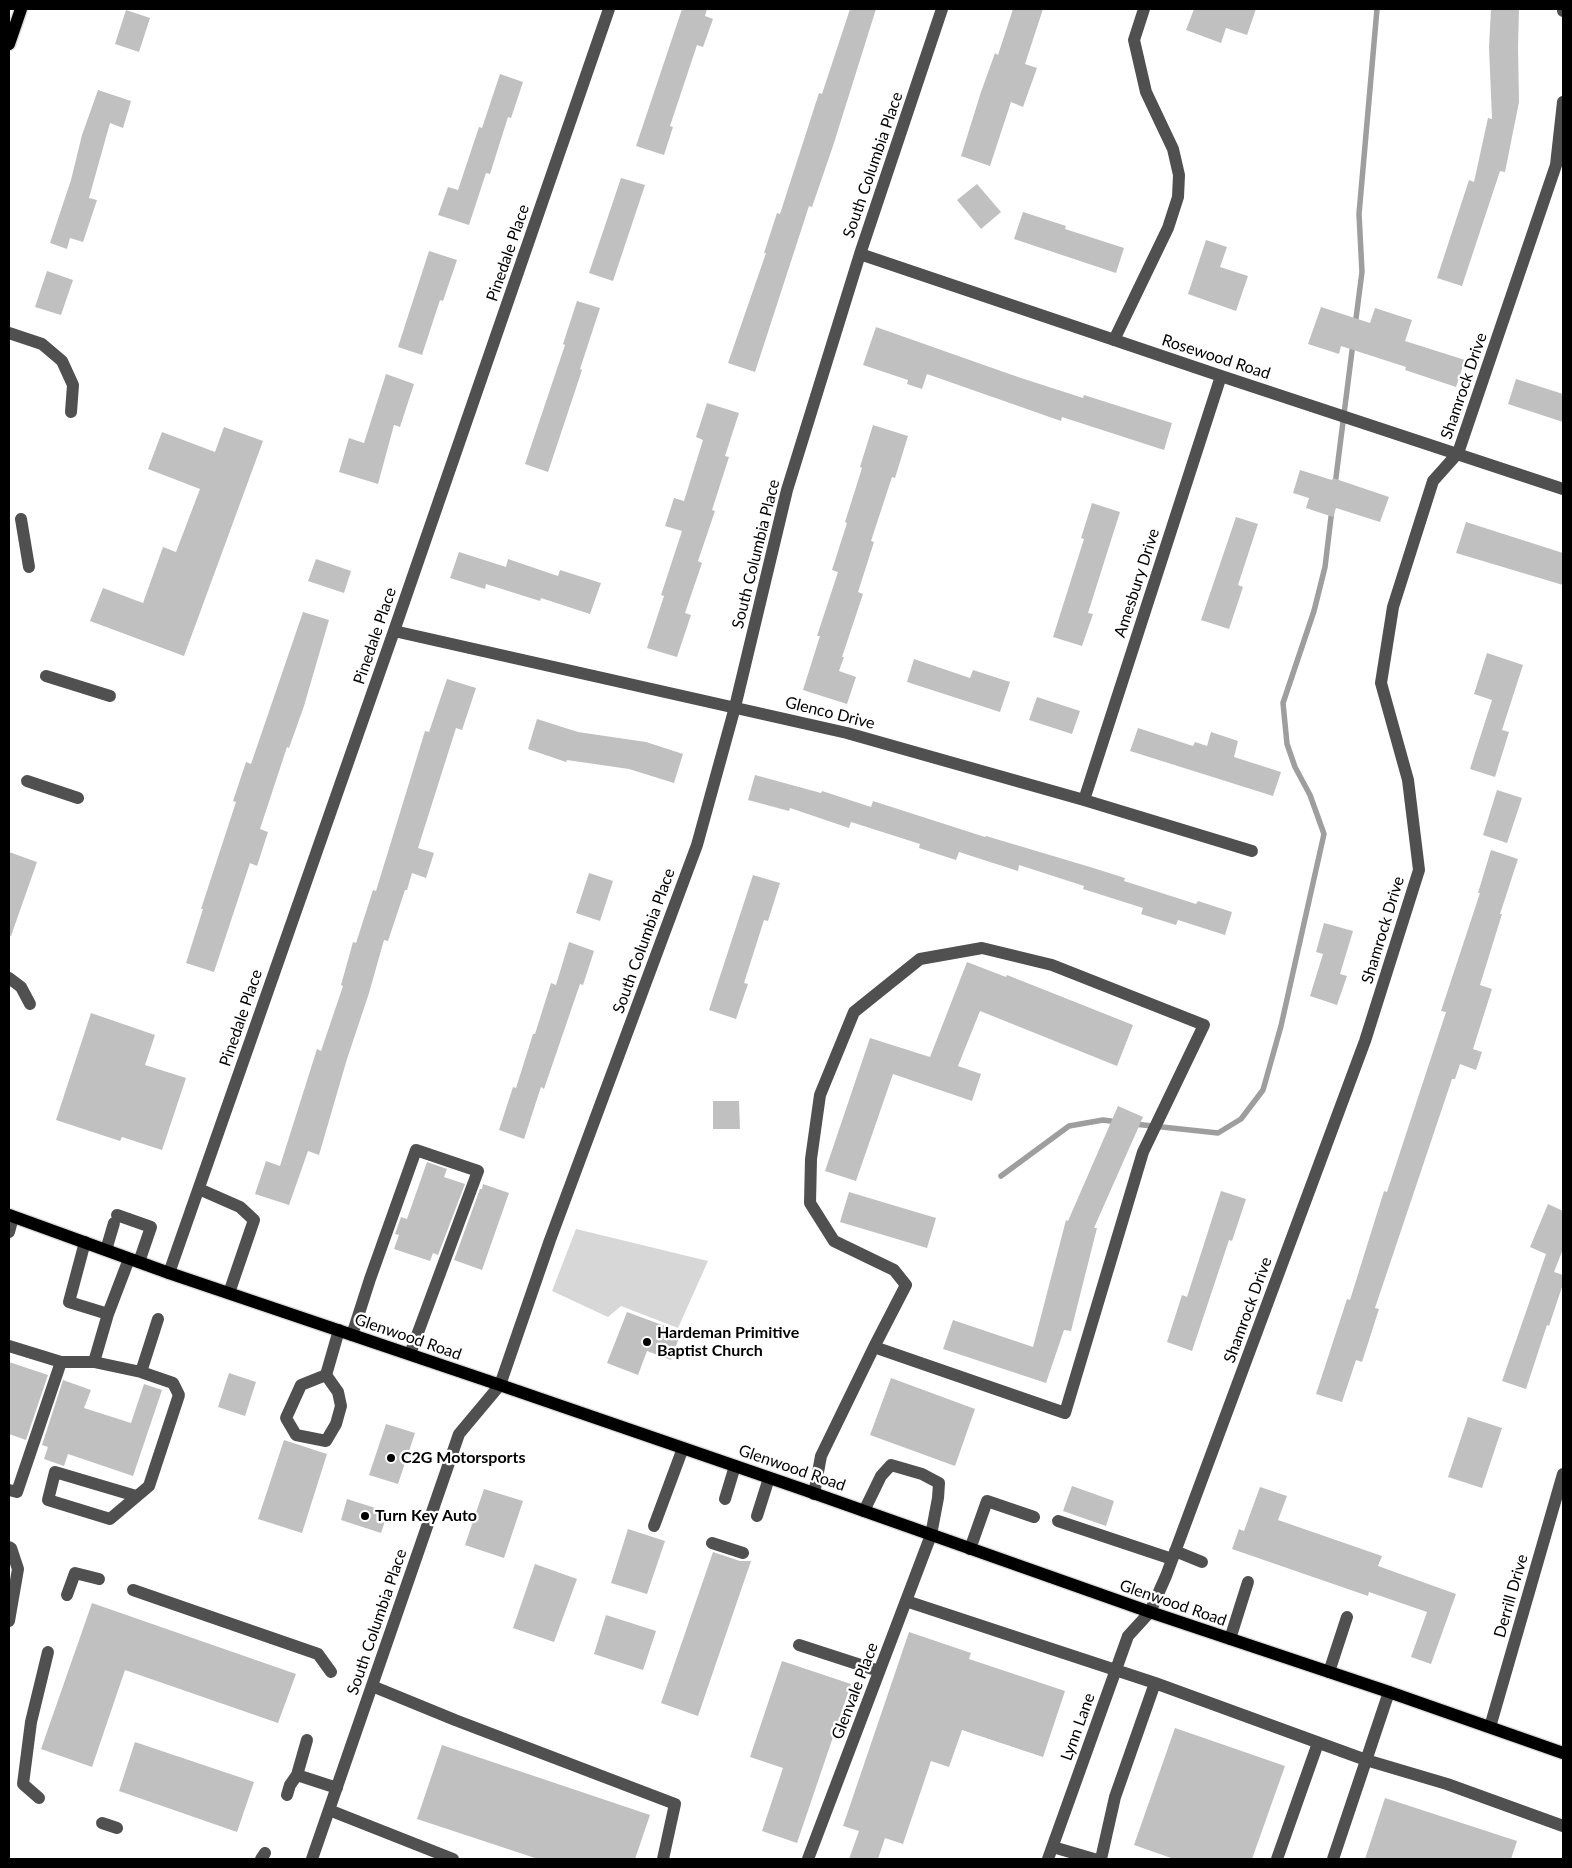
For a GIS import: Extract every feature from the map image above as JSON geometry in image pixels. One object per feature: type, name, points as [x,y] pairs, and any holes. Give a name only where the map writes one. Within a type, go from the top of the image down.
[{"type":"main road","points":[[9,44],[21,9]]},
{"type":"main road","name":"Glenwood Road","points":[[11,1216],[169,1273],[410,1354],[1150,1612],[1389,1692],[1563,1753]]},
{"type":"street","name":"Pinedale Place","points":[[169,1273],[609,9]]},
{"type":"street","name":"South Columbia Place","points":[[312,1859],[459,1434],[500,1385],[550,1240],[697,845],[735,707],[787,490],[860,254],[942,9]]},
{"type":"street","points":[[1114,340],[1168,228],[1178,197],[1179,175],[1174,149],[1146,92],[1134,40],[1144,9]]},
{"type":"street","name":"Shamrock Drive","points":[[1150,1612],[1365,1042],[1419,870],[1408,780],[1381,683],[1393,607],[1434,481],[1458,453],[1560,166],[1563,102]]},
{"type":"street","name":"Rosewood Road","points":[[860,254],[1563,489]]},
{"type":"street","points":[[9,333],[42,344],[62,361],[73,386],[71,412]]},
{"type":"street","name":"Amesbury Drive","points":[[1084,800],[1221,376]]},
{"type":"street","points":[[20,518],[29,567]]},
{"type":"street","name":"Glenco Drive","points":[[394,630],[847,733],[1084,800],[1252,851]]},
{"type":"street","points":[[46,676],[110,696]]},
{"type":"street","points":[[27,781],[78,798]]},
{"type":"street","points":[[814,1494],[820,1456],[874,1347],[906,1285],[894,1270],[834,1241],[810,1203],[811,1159],[820,1095],[854,1012],[920,959],[982,948],[1052,965],[1204,1025],[1143,1152],[1065,1413],[874,1347]]},
{"type":"street","points":[[9,978],[21,987],[30,1004]]},
{"type":"street","points":[[352,1335],[416,1150],[478,1171],[410,1354]]},
{"type":"street","points":[[199,1189],[240,1207],[254,1220],[230,1293]]},
{"type":"street","points":[[9,1232],[11,1216]]},
{"type":"street","points":[[94,1362],[108,1314],[151,1227],[116,1219],[106,1250]]},
{"type":"street","points":[[84,1242],[69,1302],[108,1314]]},
{"type":"street","points":[[140,1372],[158,1319]]},
{"type":"street","points":[[326,1375],[338,1330]]},
{"type":"street","points":[[9,1346],[60,1362],[94,1362],[140,1372],[173,1383],[179,1395],[149,1486],[110,1519],[48,1500],[56,1472],[136,1496]]},
{"type":"street","points":[[9,1490],[17,1492],[60,1362]]},
{"type":"street","points":[[326,1375],[338,1392],[341,1406],[336,1424],[326,1441],[296,1435],[286,1418],[301,1385],[326,1375]]},
{"type":"street","points":[[654,1526],[682,1448]]},
{"type":"street","name":"Glenvale Place","points":[[808,1859],[931,1535],[939,1483],[922,1474],[891,1465],[880,1476],[864,1511]]},
{"type":"street","points":[[725,1499],[735,1466]]},
{"type":"street","name":"Derrill Drive","points":[[1490,1727],[1563,1474]]},
{"type":"street","points":[[756,1516],[770,1478]]},
{"type":"street","points":[[970,1549],[987,1501],[1034,1517]]},
{"type":"street","points":[[1058,1521],[1202,1562]]},
{"type":"street","points":[[712,1543],[743,1553]]},
{"type":"street","points":[[9,1547],[18,1569],[9,1621]]},
{"type":"street","points":[[67,1595],[74,1573],[99,1579]]},
{"type":"street","points":[[1230,1639],[1248,1582]]},
{"type":"street","points":[[133,1590],[318,1654],[331,1672]]},
{"type":"street","points":[[906,1601],[1155,1683],[1366,1760],[1447,1784],[1563,1826]]},
{"type":"street","name":"Lynn Lane","points":[[1048,1859],[1128,1636],[1150,1612]]},
{"type":"street","points":[[1329,1672],[1347,1617]]},
{"type":"street","points":[[799,1645],[879,1671]]},
{"type":"street","points":[[39,1798],[23,1784],[31,1722],[48,1652]]},
{"type":"street","points":[[1101,1859],[1115,1796],[1155,1683]]},
{"type":"street","points":[[372,1686],[675,1804],[662,1859]]},
{"type":"street","points":[[1333,1859],[1389,1692]]},
{"type":"street","points":[[287,1795],[290,1785],[297,1775],[308,1740]]},
{"type":"street","points":[[1277,1859],[1318,1743]]},
{"type":"street","points":[[297,1775],[337,1788]]},
{"type":"street","points":[[329,1810],[453,1859]]},
{"type":"street","points":[[102,1823],[117,1828]]},
{"type":"street","points":[[1053,1847],[1094,1859]]},
{"type":"shaded area","points":[[576,1229],[708,1261],[678,1328],[621,1306],[608,1317],[552,1291]]},
{"type":"building","points":[[682,9],[707,9],[705,16],[713,19],[703,47],[697,45],[670,126],[673,127],[664,155],[636,146]]},
{"type":"building","points":[[850,9],[876,9],[833,146],[812,207],[809,206],[755,372],[728,363],[766,253],[764,253],[777,213],[780,214],[819,93],[822,94]]},
{"type":"building","points":[[1013,9],[1043,9],[1025,64],[1037,68],[1023,107],[1011,102],[990,166],[961,156],[981,92],[995,53],[998,55]]},
{"type":"building","points":[[1194,9],[1256,9],[1247,35],[1226,28],[1221,43],[1186,30]]},
{"type":"building","points":[[1491,9],[1519,9],[1519,102],[1505,172],[1500,171],[1462,286],[1437,278],[1469,180],[1474,182],[1488,118],[1492,119],[1489,47]]},
{"type":"building","points":[[126,10],[150,18],[139,52],[115,44]]},
{"type":"building","points":[[500,74],[523,82],[511,118],[508,117],[490,174],[486,173],[469,225],[438,215],[448,187],[458,190],[479,127],[482,128]]},
{"type":"building","points":[[98,90],[131,101],[123,128],[110,123],[89,198],[97,200],[83,242],[70,238],[67,249],[50,243],[71,180],[82,135]]},
{"type":"building","points":[[621,178],[645,185],[613,281],[589,273]]},
{"type":"building","points":[[977,184],[1001,212],[981,229],[957,200]]},
{"type":"building","points":[[1023,212],[1066,226],[1065,229],[1124,248],[1116,273],[1014,239]]},
{"type":"building","points":[[1206,240],[1227,247],[1220,267],[1248,276],[1236,311],[1188,294]]},
{"type":"building","points":[[429,251],[457,260],[443,301],[440,300],[422,355],[398,347]]},
{"type":"building","points":[[47,271],[73,280],[61,315],[35,307]]},
{"type":"building","points":[[577,301],[600,308],[580,369],[582,370],[548,472],[525,464],[565,345],[563,344]]},
{"type":"building","points":[[1321,307],[1370,323],[1375,308],[1412,320],[1405,341],[1465,360],[1456,387],[1405,370],[1406,367],[1341,346],[1339,354],[1308,344]]},
{"type":"building","points":[[876,327],[1018,377],[1083,398],[1084,395],[1172,423],[1164,450],[1062,417],[1061,421],[927,374],[922,389],[907,384],[908,380],[863,365]]},
{"type":"building","points":[[386,374],[414,384],[400,427],[394,425],[378,484],[339,472],[349,438],[364,443]]},
{"type":"building","points":[[1516,379],[1563,394],[1563,422],[1508,404]]},
{"type":"building","points":[[707,403],[739,413],[725,456],[729,457],[712,510],[715,511],[698,561],[702,563],[685,613],[691,615],[677,657],[647,648],[664,596],[661,595],[682,531],[665,526],[674,498],[684,501],[703,440],[696,437]]},
{"type":"building","points":[[873,425],[908,436],[895,478],[892,477],[871,541],[874,542],[858,592],[863,594],[842,657],[844,657],[839,671],[856,677],[847,704],[803,690],[820,636],[817,636],[838,572],[832,570],[847,523],[845,522]]},
{"type":"building","points":[[224,427],[263,441],[184,656],[90,621],[103,588],[143,603],[163,547],[176,552],[200,489],[148,469],[162,432],[215,452]]},
{"type":"building","points":[[1300,470],[1332,480],[1333,478],[1389,497],[1380,522],[1336,508],[1333,517],[1306,508],[1309,498],[1293,493]]},
{"type":"building","points":[[1092,503],[1120,512],[1088,613],[1093,614],[1082,646],[1053,637],[1084,539],[1081,538]]},
{"type":"building","points":[[1236,517],[1258,524],[1238,585],[1243,587],[1229,629],[1201,620]]},
{"type":"building","points":[[1466,522],[1563,553],[1563,585],[1456,553]]},
{"type":"building","points":[[459,552],[506,567],[508,559],[558,576],[560,570],[601,583],[590,614],[541,598],[540,601],[486,584],[485,589],[450,578]]},
{"type":"building","points":[[316,559],[351,571],[344,593],[308,581]]},
{"type":"building","points":[[303,612],[329,620],[304,706],[289,748],[287,747],[260,829],[268,832],[257,866],[250,863],[214,972],[186,963],[203,909],[201,909],[236,802],[233,801],[246,762],[251,764]]},
{"type":"building","points":[[1487,653],[1523,665],[1502,730],[1509,732],[1495,777],[1470,769],[1492,700],[1474,694]]},
{"type":"building","points":[[914,659],[970,678],[973,670],[1010,682],[1000,712],[907,682]]},
{"type":"building","points":[[447,679],[476,688],[462,730],[456,728],[418,848],[434,853],[426,878],[412,873],[388,941],[384,940],[319,1155],[308,1151],[289,1205],[255,1194],[266,1161],[280,1166],[317,1049],[321,1051],[343,986],[341,985],[353,942],[356,943],[373,890],[376,891],[425,731],[429,732]]},
{"type":"building","points":[[1037,697],[1080,711],[1072,734],[1029,720]]},
{"type":"building","points":[[537,719],[578,732],[646,742],[683,754],[674,783],[629,769],[567,760],[566,762],[528,749]]},
{"type":"building","points":[[1138,728],[1193,746],[1195,742],[1207,746],[1211,732],[1238,741],[1234,757],[1281,772],[1273,796],[1130,751]]},
{"type":"building","points":[[755,775],[821,793],[822,791],[871,807],[873,801],[985,837],[1125,878],[1124,881],[1196,904],[1198,901],[1232,912],[1225,935],[1178,920],[1176,925],[1141,914],[1143,908],[1083,889],[1084,886],[1019,865],[1018,871],[959,852],[956,860],[919,848],[920,844],[851,822],[849,828],[790,808],[789,811],[748,800]]},
{"type":"building","points":[[1497,790],[1522,798],[1507,843],[1483,835]]},
{"type":"building","points":[[1491,850],[1518,859],[1480,985],[1492,989],[1473,1049],[1482,1052],[1476,1070],[1460,1064],[1455,1079],[1452,1079],[1375,1308],[1379,1309],[1362,1362],[1356,1360],[1342,1402],[1316,1394],[1347,1299],[1350,1300],[1384,1191],[1387,1192],[1446,1012],[1441,1011],[1480,893],[1478,893]]},
{"type":"building","points":[[9,852],[37,862],[11,936],[9,935]]},
{"type":"building","points":[[589,873],[613,881],[600,921],[576,913]]},
{"type":"building","points":[[753,875],[780,883],[768,921],[764,920],[744,983],[748,984],[736,1019],[709,1010]]},
{"type":"building","points":[[1324,923],[1353,931],[1340,974],[1347,976],[1337,1005],[1310,996],[1323,954],[1316,952]]},
{"type":"building","points":[[569,942],[594,951],[583,985],[580,984],[544,1089],[541,1087],[524,1139],[499,1130],[513,1087],[516,1088],[551,983],[556,985]]},
{"type":"building","points":[[967,962],[1006,977],[1007,975],[1133,1025],[1117,1066],[980,1011],[958,1066],[981,1074],[972,1101],[893,1074],[856,1181],[825,1171],[870,1038],[930,1057]]},
{"type":"building","points":[[91,1013],[155,1035],[145,1065],[186,1078],[162,1150],[122,1137],[120,1141],[56,1120]]},
{"type":"building","points":[[713,1101],[739,1101],[740,1129],[713,1129]]},
{"type":"building","points":[[1118,1106],[1143,1117],[1094,1228],[1097,1228],[1071,1331],[1064,1330],[1046,1383],[943,1349],[953,1320],[1033,1347],[1066,1220],[1068,1221]]},
{"type":"building","points":[[427,1162],[447,1169],[444,1177],[465,1184],[438,1255],[433,1253],[430,1261],[394,1249],[399,1235],[395,1234],[401,1217],[407,1219]]},
{"type":"building","points":[[483,1184],[509,1193],[482,1270],[454,1260]]},
{"type":"building","points":[[1221,1191],[1246,1199],[1232,1241],[1229,1240],[1192,1351],[1167,1342],[1182,1295],[1187,1297]]},
{"type":"building","points":[[849,1192],[936,1218],[927,1248],[840,1222]]},
{"type":"building","points":[[1548,1204],[1563,1211],[1563,1249],[1554,1272],[1563,1275],[1563,1284],[1526,1389],[1502,1381],[1546,1254],[1530,1247]]},
{"type":"building","name":"Hardeman Primitive Baptist Church","points":[[627,1312],[681,1332],[671,1360],[647,1351],[638,1375],[607,1363]]},
{"type":"building","points":[[9,1362],[48,1375],[26,1440],[9,1434]]},
{"type":"building","points":[[229,1373],[256,1382],[245,1416],[218,1407]]},
{"type":"building","points":[[891,1378],[975,1409],[955,1466],[870,1435]]},
{"type":"building","points":[[63,1380],[91,1390],[84,1408],[131,1423],[144,1384],[162,1390],[133,1476],[68,1454],[64,1466],[44,1459],[48,1447],[42,1445]]},
{"type":"building","points":[[1468,1417],[1502,1428],[1482,1488],[1448,1477]]},
{"type":"building","points":[[386,1424],[415,1433],[398,1484],[369,1475]]},
{"type":"building","points":[[284,1440],[327,1454],[302,1533],[258,1519]]},
{"type":"building","points":[[1072,1486],[1114,1501],[1106,1526],[1063,1511]]},
{"type":"building","points":[[1260,1487],[1287,1496],[1278,1520],[1382,1556],[1378,1566],[1456,1594],[1431,1664],[1411,1657],[1427,1612],[1369,1592],[1368,1596],[1232,1549],[1239,1529],[1244,1531]]},
{"type":"building","points":[[484,1489],[523,1501],[504,1558],[465,1545]]},
{"type":"building","points":[[347,1499],[388,1512],[381,1533],[341,1520]]},
{"type":"building","points":[[628,1529],[665,1541],[647,1594],[611,1583]]},
{"type":"building","points":[[713,1552],[740,1561],[751,1561],[698,1716],[661,1703]]},
{"type":"building","points":[[535,1564],[577,1579],[554,1642],[513,1628]]},
{"type":"building","points":[[92,1603],[296,1674],[278,1723],[125,1670],[92,1767],[41,1749]]},
{"type":"building","points":[[606,1615],[656,1631],[643,1670],[594,1654]]},
{"type":"building","points":[[909,1632],[971,1653],[969,1659],[1065,1691],[1043,1757],[962,1730],[949,1767],[931,1761],[903,1844],[885,1838],[878,1859],[849,1859],[859,1831],[843,1826]]},
{"type":"building","points":[[782,1661],[851,1684],[797,1843],[762,1831],[783,1768],[750,1757]]},
{"type":"building","points":[[1175,1728],[1285,1766],[1252,1859],[1174,1859],[1134,1845]]},
{"type":"building","points":[[135,1742],[254,1782],[237,1832],[119,1791]]},
{"type":"building","points":[[442,1745],[650,1815],[635,1859],[538,1859],[417,1819]]},
{"type":"building","points":[[1385,1798],[1517,1841],[1511,1859],[1365,1859]]},
{"type":"waterway","points":[[1355,326],[1362,272],[1359,214],[1377,9]]},
{"type":"waterway","points":[[1335,485],[1353,343]]},
{"type":"waterway","points":[[1134,1124],[1218,1133],[1241,1119],[1263,1090],[1281,1026],[1324,834],[1310,795],[1295,767],[1287,744],[1283,703],[1314,611],[1325,567],[1332,509]]},
{"type":"waterway","points":[[1001,1176],[1069,1126],[1103,1120],[1118,1122]]},
{"type":"place","name":"Hardeman Primitive Baptist Church","points":[[647,1342]]},
{"type":"place","name":"C2G Motorsports","points":[[391,1458]]},
{"type":"place","name":"Turn Key Auto","points":[[365,1516]]}]
